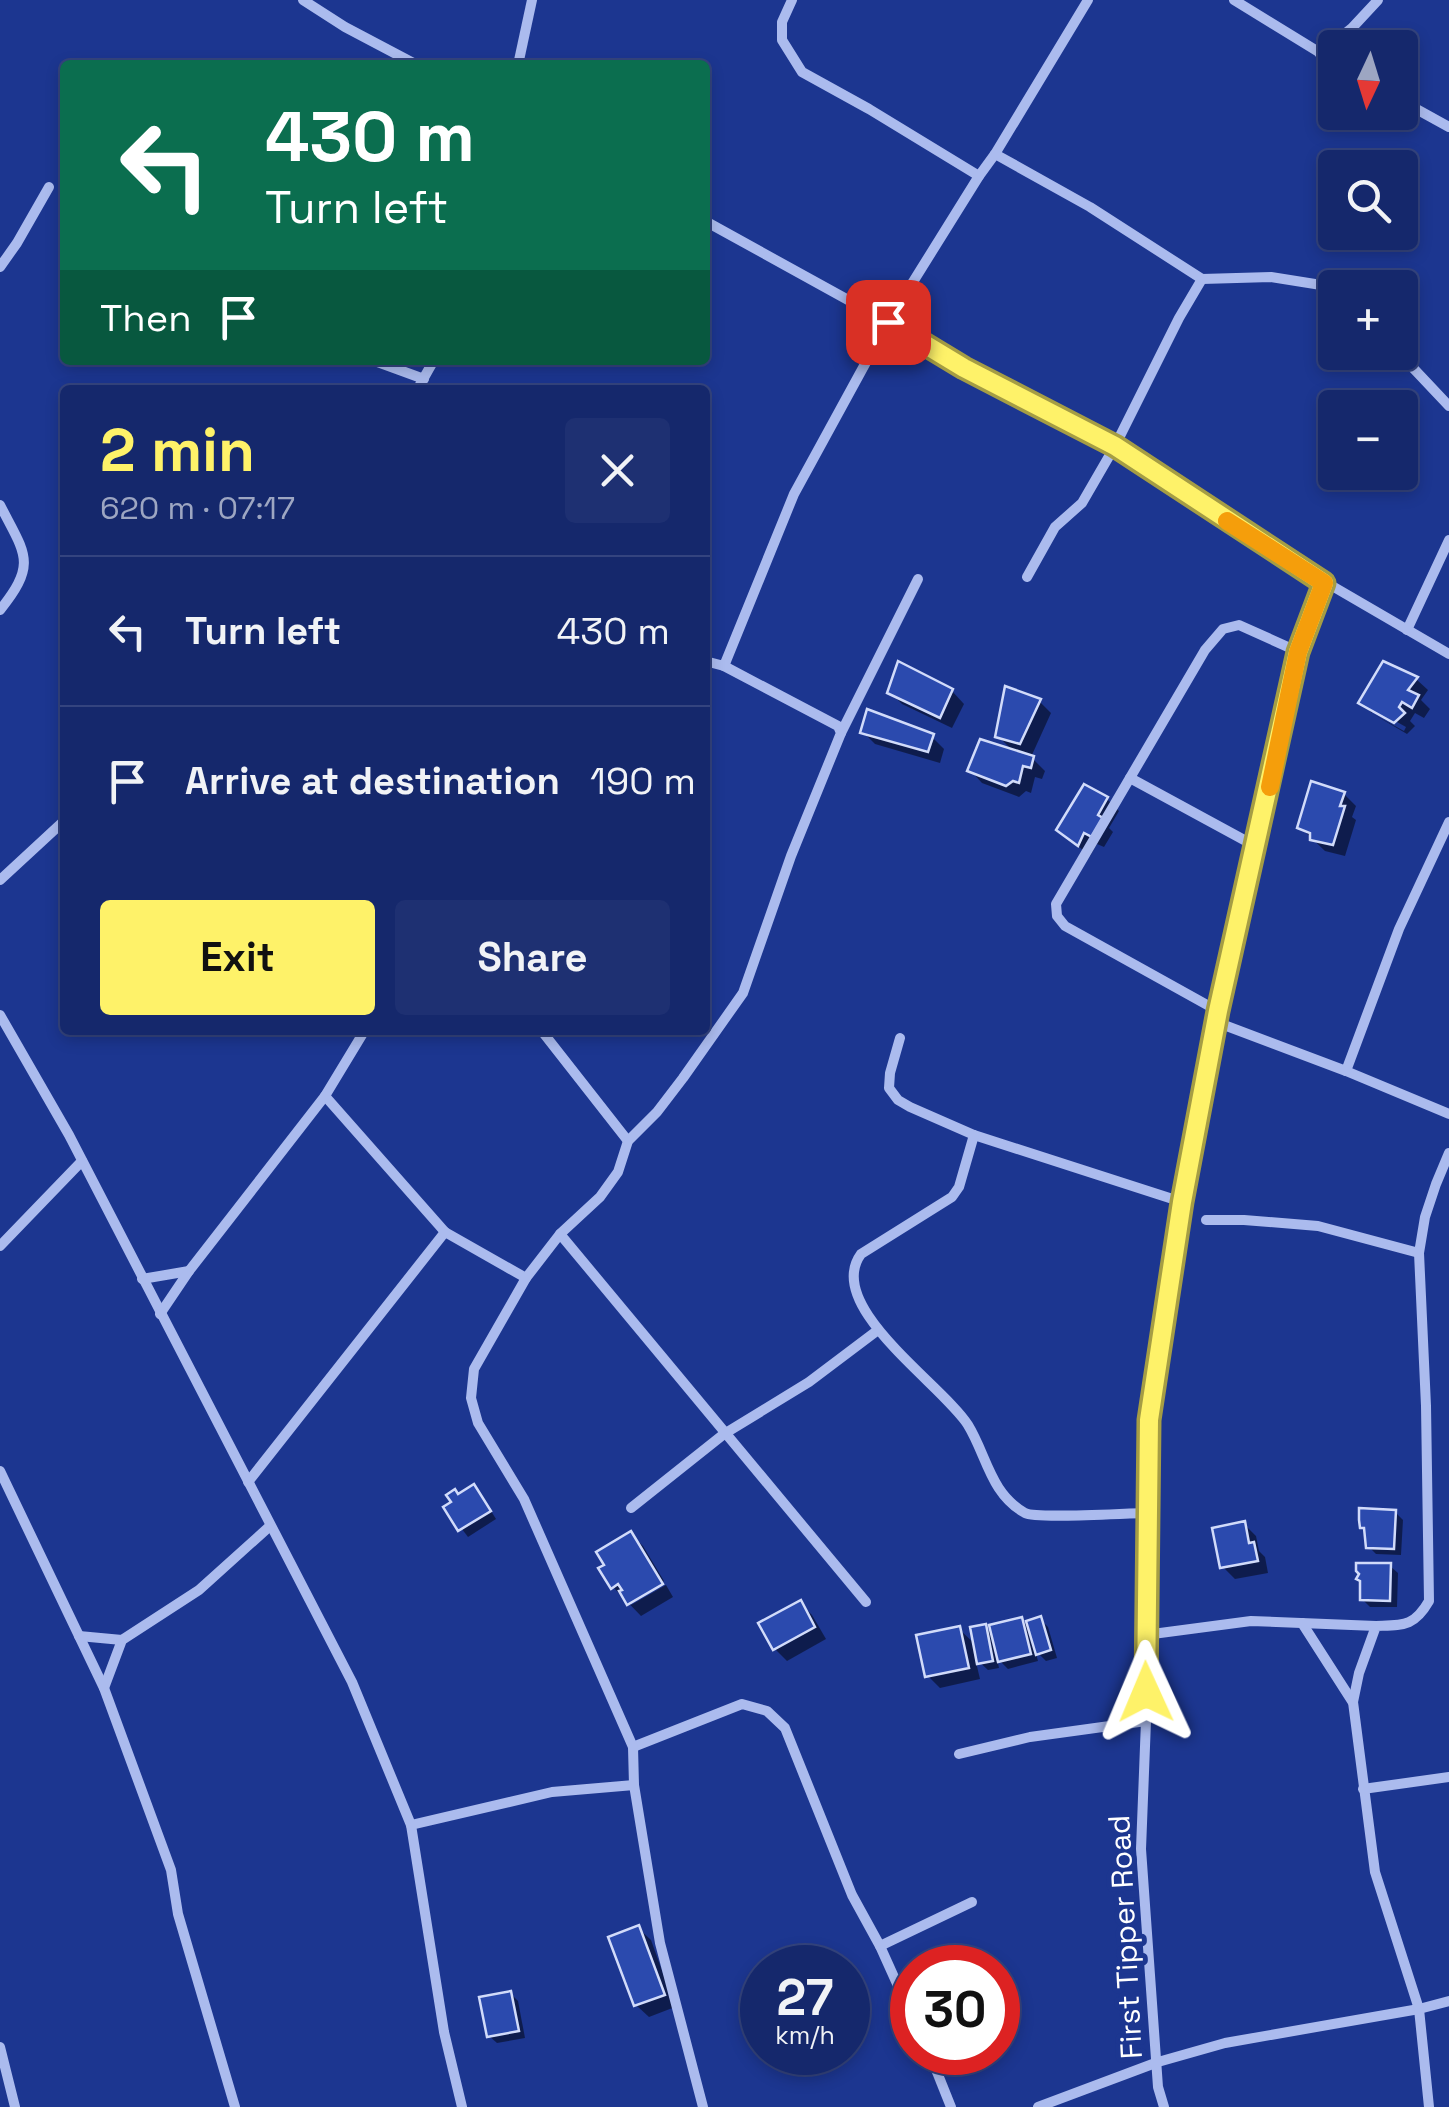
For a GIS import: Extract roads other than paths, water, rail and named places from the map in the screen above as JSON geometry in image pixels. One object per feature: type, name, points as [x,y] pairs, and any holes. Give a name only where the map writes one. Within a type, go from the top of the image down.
[{"type":"street","points":[[303,0],[407,60]]},
{"type":"street","points":[[519,60],[532,0]]},
{"type":"street","points":[[792,0],[782,22],[782,40],[802,72],[869,108],[978,176]]},
{"type":"street","points":[[724,666],[794,494],[888,322],[1088,0]]},
{"type":"street","points":[[1234,0],[1318,53]]},
{"type":"street","points":[[1350,30],[1378,0]]},
{"type":"street","points":[[1418,110],[1449,128]]},
{"type":"street","points":[[995,154],[1090,207],[1202,279],[1271,277],[1318,284]]},
{"type":"street","points":[[0,267],[49,187]]},
{"type":"street","points":[[710,224],[964,368],[1115,446],[1324,583],[1449,654]]},
{"type":"street","points":[[1027,577],[1055,527],[1082,503],[1202,279]]},
{"type":"street","points":[[386,365],[424,379]]},
{"type":"street","points":[[421,385],[431,365]]},
{"type":"street","points":[[1415,370],[1449,406]]},
{"type":"street","points":[[0,505],[24,553],[25,571],[17,590],[0,610]]},
{"type":"street","points":[[1408,630],[1449,540]]},
{"type":"street","points":[[703,2107],[660,1943],[634,1784],[633,1747],[524,1500],[478,1423],[470,1398],[474,1369],[526,1278],[560,1234],[600,1196],[618,1172],[628,1141],[684,1078],[742,993],[791,856],[841,734],[918,579]]},
{"type":"street","name":"First Tipper Road","points":[[1164,2107],[1158,2088],[1141,1848],[1149,1420],[1182,1202],[1217,1016],[1298,652],[1324,583]]},
{"type":"street","points":[[1298,652],[1238,625],[1222,629],[1205,650],[1056,904],[1057,916],[1064,926],[1217,1016],[1449,1114]]},
{"type":"street","points":[[710,662],[838,726],[841,734]]},
{"type":"street","points":[[1130,778],[1256,847]]},
{"type":"street","points":[[1346,1071],[1399,930],[1449,822]]},
{"type":"street","points":[[0,880],[60,825]]},
{"type":"street","points":[[0,1015],[82,1161],[352,1682],[411,1825],[444,2032],[462,2107]]},
{"type":"street","points":[[160,1314],[325,1096],[362,1035]]},
{"type":"street","points":[[545,1035],[628,1141]]},
{"type":"street","points":[[900,1038],[889,1088],[898,1100],[974,1135],[1182,1202]]},
{"type":"street","points":[[325,1096],[445,1232],[526,1278]]},
{"type":"street","points":[[974,1135],[952,1198],[861,1254],[854,1263],[853,1285],[878,1330],[967,1423],[998,1491],[1012,1504],[1031,1516],[1148,1512]]},
{"type":"street","points":[[1145,1636],[1251,1620],[1406,1624],[1420,1616],[1429,1602],[1420,1253],[1426,1217],[1449,1153]]},
{"type":"street","points":[[0,1246],[82,1161]]},
{"type":"street","points":[[1206,1220],[1318,1226],[1420,1253]]},
{"type":"street","points":[[248,1482],[445,1232]]},
{"type":"street","points":[[560,1234],[866,1602]]},
{"type":"street","points":[[142,1278],[189,1271]]},
{"type":"street","points":[[631,1508],[724,1434],[809,1382],[878,1330]]},
{"type":"street","points":[[0,1471],[104,1688],[171,1870],[178,1914],[235,2107]]},
{"type":"street","points":[[104,1688],[122,1640],[199,1590],[270,1526]]},
{"type":"street","points":[[1302,1623],[1353,1702]]},
{"type":"street","points":[[1376,1626],[1353,1702],[1375,1872],[1418,2009],[1429,2107]]},
{"type":"street","points":[[78,1636],[122,1640]]},
{"type":"street","points":[[633,1747],[742,1704],[767,1711],[784,1728],[852,1895],[890,1968]]},
{"type":"street","points":[[959,1754],[1030,1736],[1146,1721]]},
{"type":"street","points":[[1363,1789],[1449,1777]]},
{"type":"street","points":[[411,1825],[552,1792],[634,1784]]},
{"type":"street","points":[[880,1946],[972,1902]]},
{"type":"street","points":[[1038,2107],[1158,2062],[1225,2043],[1449,2001]]},
{"type":"street","points":[[0,2047],[15,2107]]},
{"type":"street","points":[[938,2075],[951,2107]]}]
